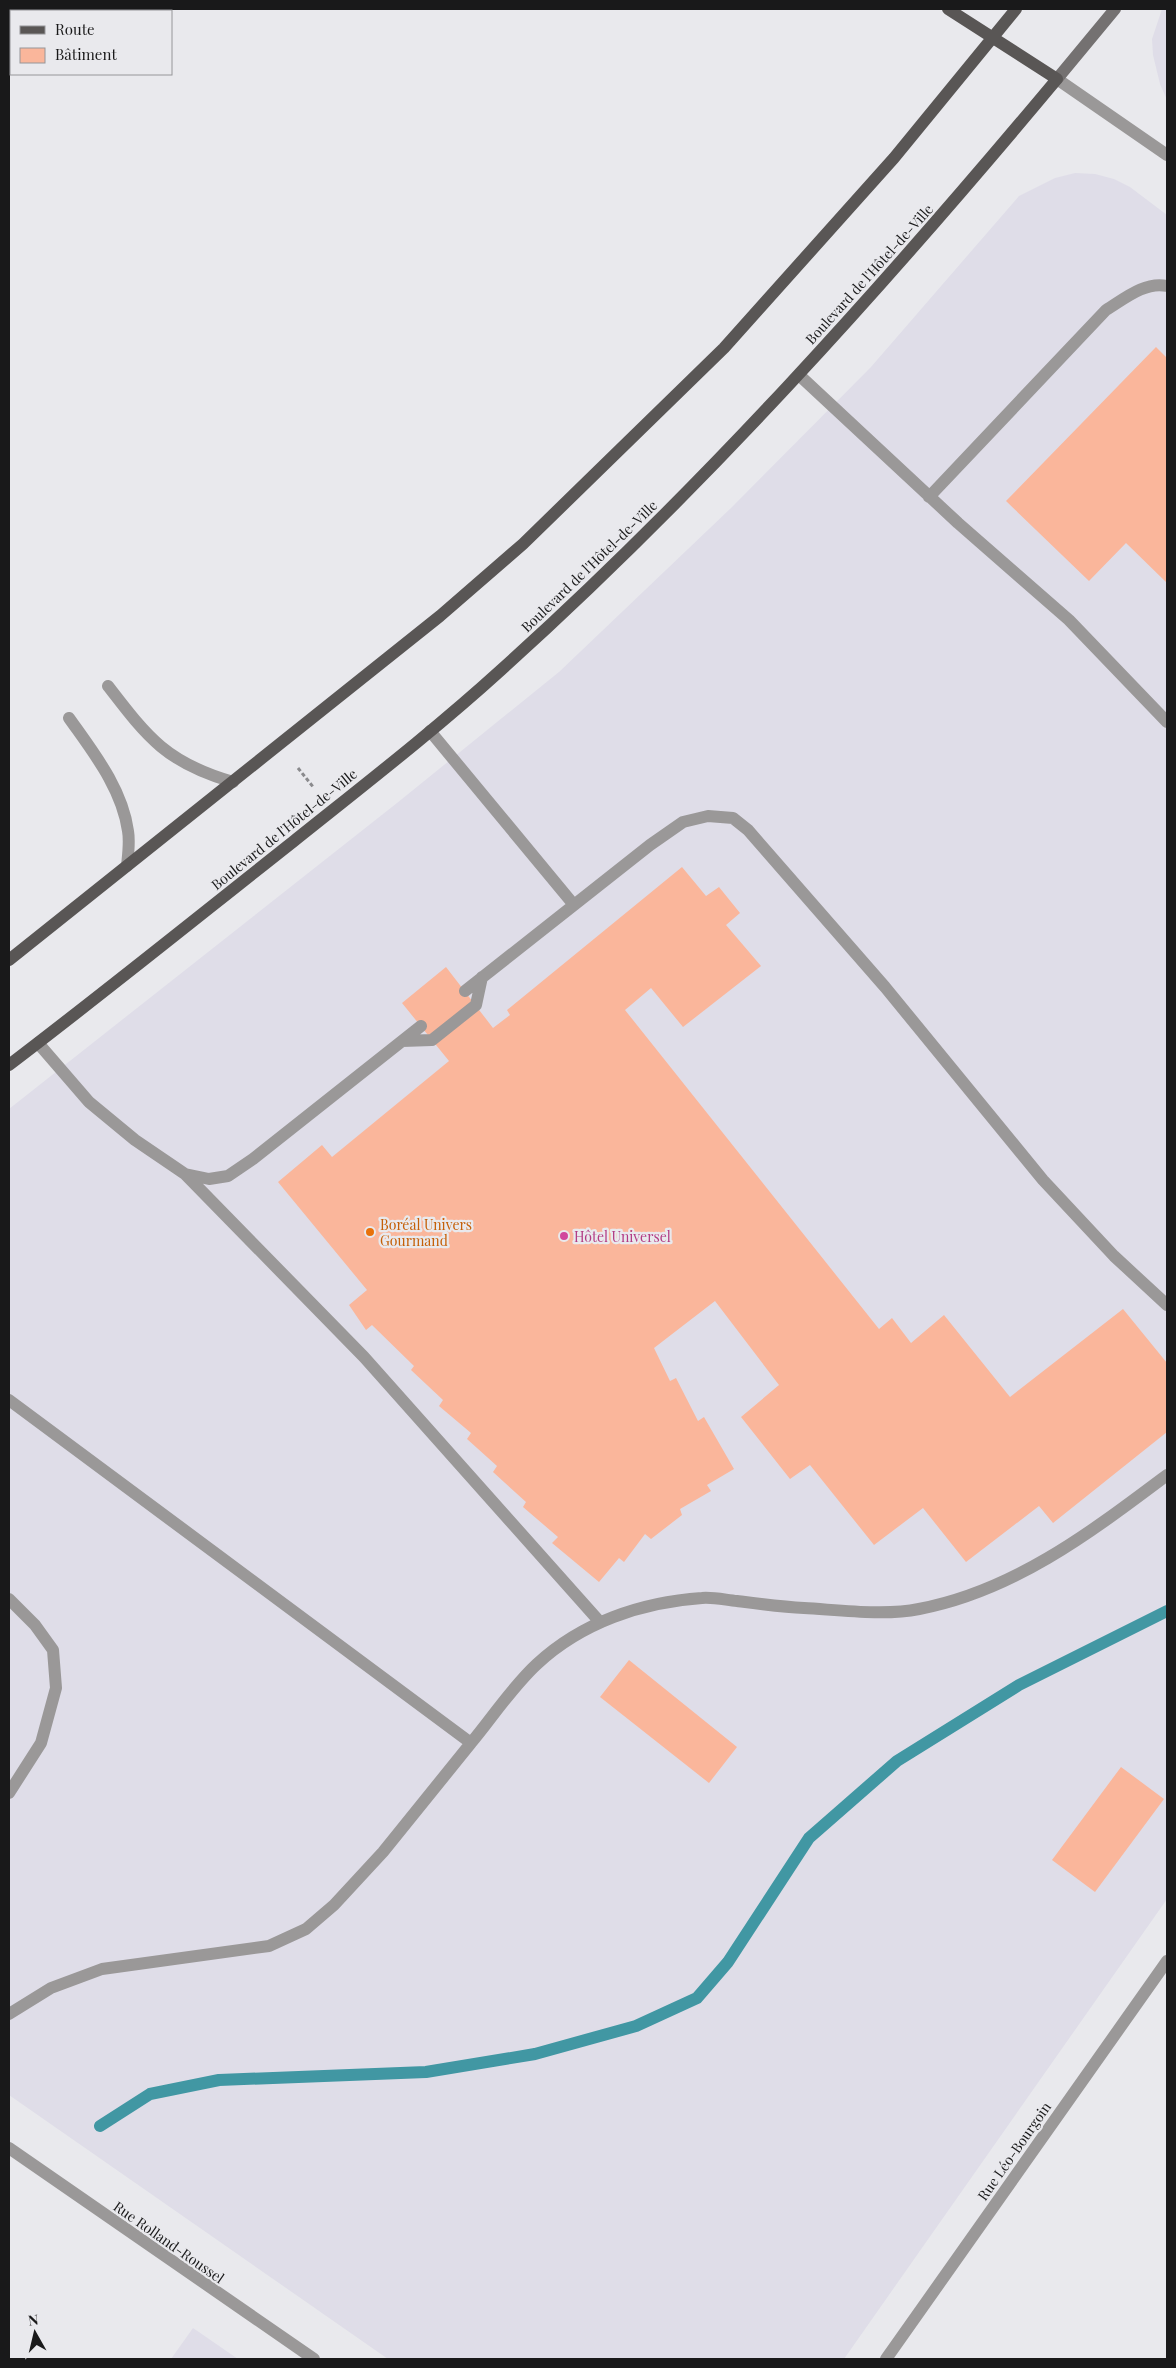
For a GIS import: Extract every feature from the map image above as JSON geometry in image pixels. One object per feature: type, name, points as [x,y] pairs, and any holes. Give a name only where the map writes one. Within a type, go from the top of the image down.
[{"type":"main road","points":[[948,9],[1058,79]]},
{"type":"main road","points":[[9,960],[448,609],[523,544],[621,451],[724,348],[894,158],[1016,9]]},
{"type":"main road","name":"Boulevard de l'Hôtel-de-Ville","points":[[9,1065],[430,732],[564,612],[696,482],[799,375],[978,174],[1114,9]]},
{"type":"street","points":[[1058,79],[1167,155]]},
{"type":"street","points":[[930,497],[1106,310],[1139,290],[1158,284],[1167,285]]},
{"type":"street","points":[[799,375],[930,497],[1070,620],[1167,722]]},
{"type":"street","points":[[108,686],[155,742],[180,762],[203,773],[233,782]]},
{"type":"street","points":[[69,718],[109,778],[123,808],[129,833],[127,866]]},
{"type":"street","points":[[430,732],[574,905]]},
{"type":"street","points":[[465,991],[683,822],[708,816],[733,818],[748,830],[885,987],[1043,1180],[1114,1256],[1167,1305]]},
{"type":"street","points":[[402,1041],[432,1040],[476,1005],[482,977]]},
{"type":"street","points":[[185,1174],[209,1179],[228,1176],[253,1159],[421,1026]]},
{"type":"street","points":[[38,1043],[89,1102],[135,1140],[185,1174],[364,1357],[599,1621]]},
{"type":"street","points":[[9,1400],[471,1744]]},
{"type":"street","points":[[9,2014],[52,1988],[102,1969],[268,1946],[306,1929],[334,1905],[383,1852],[535,1666],[562,1643],[599,1621],[649,1606],[704,1597],[779,1606],[841,1610],[918,1610],[974,1594],[1020,1575],[1081,1539],[1167,1476]]},
{"type":"street","points":[[9,1599],[35,1625],[53,1650],[56,1688],[41,1743],[9,1793]]},
{"type":"street","name":"Rue Léo-Bourgoin","points":[[886,2359],[1167,1961]]},
{"type":"street","name":"Rue Rolland-Roussel","points":[[9,2148],[314,2359]]},
{"type":"path","points":[[298,768],[314,788]]},
{"type":"shaded area","points":[[1162,9],[1167,9],[1167,100],[1160,84],[1153,55],[1152,39]]},
{"type":"shaded area","points":[[1075,173],[1095,174],[1114,179],[1130,187],[1167,215],[1167,1899],[844,2359],[388,2359],[9,2095],[9,1109],[397,803],[559,672],[731,508],[871,367],[1019,196],[1055,178]]},
{"type":"shaded area","points":[[193,2328],[238,2359],[171,2359]]},
{"type":"building","points":[[1156,347],[1167,358],[1167,583],[1126,543],[1089,581],[1006,501]]},
{"type":"building","name":"Hôtel Universel","points":[[682,867],[706,896],[719,887],[740,913],[726,925],[761,966],[683,1027],[651,988],[625,1010],[879,1329],[892,1318],[911,1343],[944,1315],[1010,1397],[1123,1309],[1167,1363],[1167,1432],[1053,1523],[1039,1506],[966,1562],[923,1508],[874,1545],[810,1465],[790,1479],[741,1417],[779,1385],[715,1301],[654,1348],[670,1381],[676,1378],[698,1421],[704,1417],[734,1469],[707,1485],[711,1491],[680,1509],[682,1515],[651,1539],[645,1534],[624,1562],[619,1558],[599,1582],[552,1543],[558,1537],[523,1507],[526,1502],[493,1472],[497,1466],[467,1439],[471,1433],[439,1406],[443,1400],[411,1370],[414,1366],[372,1325],[366,1330],[349,1305],[367,1290],[278,1182],[322,1145],[332,1157],[449,1061],[402,1003],[446,967],[493,1028],[510,1015],[507,1010]]},
{"type":"building","points":[[629,1660],[737,1747],[709,1783],[600,1697]]},
{"type":"building","points":[[1121,1767],[1164,1799],[1095,1892],[1052,1860]]},
{"type":"waterway","points":[[100,2126],[150,2094],[219,2080],[426,2072],[535,2054],[636,2026],[697,1998],[728,1962],[809,1838],[897,1761],[1019,1685],[1167,1611]]},
{"type":"place","name":"Boréal Univers Gourmand","points":[[370,1232]]},
{"type":"place","name":"Hôtel Universel","points":[[564,1236]]}]
